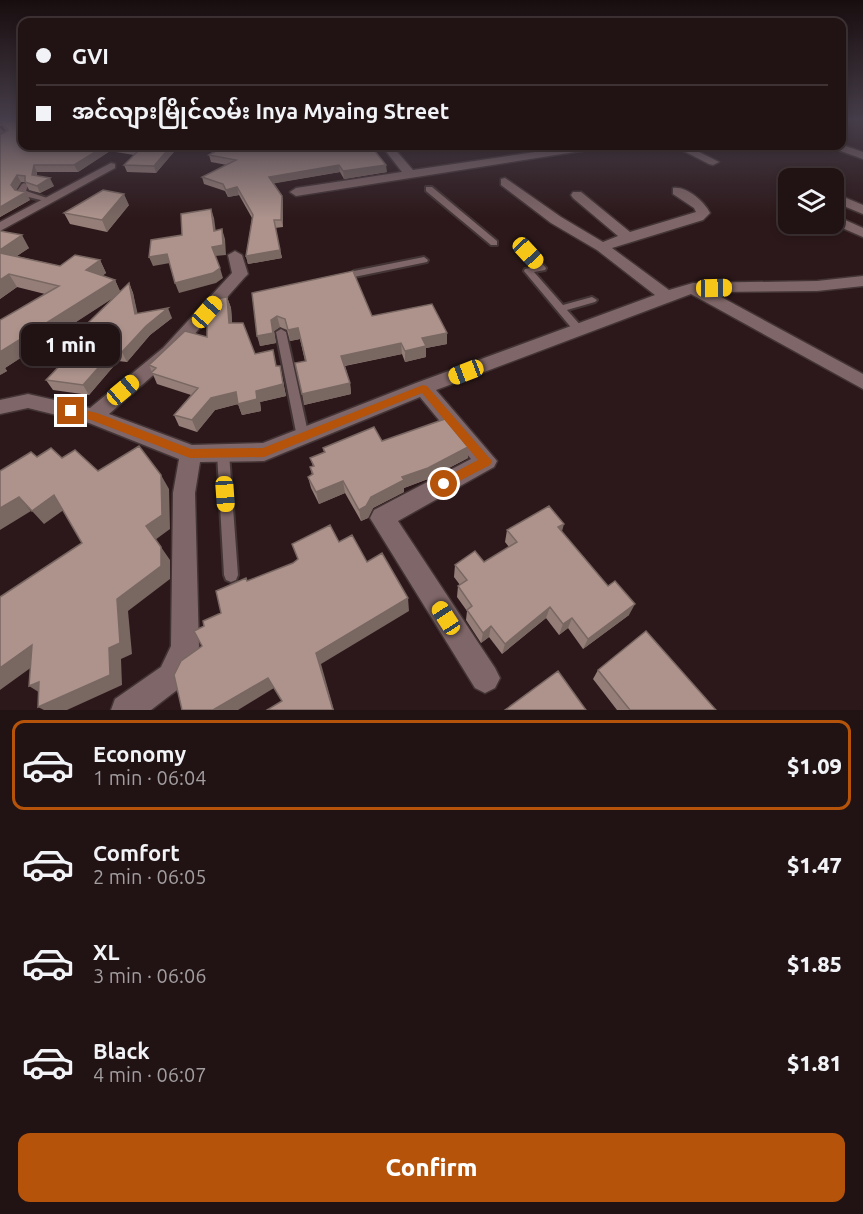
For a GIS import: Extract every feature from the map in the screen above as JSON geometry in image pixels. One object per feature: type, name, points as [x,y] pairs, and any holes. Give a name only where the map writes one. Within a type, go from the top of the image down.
[{"type":"street","points":[[392,152],[411,175]]},
{"type":"street","points":[[296,192],[555,152]]},
{"type":"street","points":[[692,152],[713,162]]},
{"type":"street","points":[[0,227],[111,166]]},
{"type":"street","points":[[505,182],[556,220],[602,247],[667,296]]},
{"type":"street","points":[[602,247],[698,217],[703,213],[700,206],[677,191]]},
{"type":"street","points":[[577,195],[628,237]]},
{"type":"street","points":[[844,201],[863,210]]},
{"type":"street","points":[[844,224],[863,233]]},
{"type":"street","points":[[93,416],[169,352],[207,312],[240,274],[235,255]]},
{"type":"street","points":[[0,407],[28,401],[93,416],[190,453],[264,452],[423,388],[693,288],[817,286],[863,280]]},
{"type":"street","points":[[843,283],[863,296]]},
{"type":"street","points":[[693,288],[863,382]]},
{"type":"street","points":[[423,388],[486,461],[382,518],[485,678]]},
{"type":"street","points":[[126,710],[171,677],[185,647],[184,493],[190,453]]},
{"type":"lane","points":[[24,185],[21,191],[23,193],[49,200]]},
{"type":"lane","points":[[429,189],[494,243]]},
{"type":"lane","points":[[528,253],[542,268],[528,271],[578,329]]},
{"type":"lane","points":[[354,274],[424,260]]},
{"type":"lane","points":[[561,309],[592,300]]},
{"type":"lane","points":[[281,332],[303,437]]},
{"type":"lane","points":[[223,453],[231,575]]},
{"type":"building","points":[[0,152],[95,152],[74,165],[34,165],[32,175],[50,178],[37,186],[25,182],[25,176],[17,175],[11,185],[15,190],[26,192],[0,207]]},
{"type":"building","points":[[137,152],[166,152],[154,166],[124,165]]},
{"type":"building","points":[[214,152],[376,152],[386,165],[343,171],[339,165],[269,177],[282,196],[281,220],[274,220],[280,250],[246,256],[253,215],[237,187],[226,190],[223,184],[202,177],[236,160],[209,155]]},
{"type":"building","points":[[103,190],[124,194],[102,220],[64,213]]},
{"type":"building","points":[[211,209],[214,231],[222,229],[223,245],[212,247],[220,268],[213,273],[175,283],[167,254],[149,257],[151,240],[182,235],[181,214]]},
{"type":"building","points":[[0,231],[22,235],[0,250]]},
{"type":"building","points":[[0,253],[60,266],[75,255],[100,260],[86,270],[115,280],[0,352],[0,320],[59,286],[9,274],[0,280]]},
{"type":"building","points":[[353,271],[372,316],[432,304],[447,333],[422,338],[426,346],[405,351],[401,343],[341,356],[350,383],[302,394],[295,363],[306,361],[298,328],[288,330],[285,319],[277,316],[271,320],[273,333],[257,336],[252,293]]},
{"type":"building","points":[[129,283],[135,314],[168,308],[146,326],[122,352],[113,351],[83,385],[46,380],[67,358],[54,356]]},
{"type":"building","points":[[227,297],[229,323],[243,323],[255,354],[273,350],[276,366],[280,366],[283,384],[256,391],[257,399],[238,404],[236,392],[211,398],[192,420],[174,415],[198,388],[151,373],[156,368],[149,365],[185,331],[207,337],[207,308],[215,299]]},
{"type":"building","points":[[445,419],[468,447],[428,468],[402,477],[404,480],[371,497],[366,506],[359,510],[343,481],[316,492],[308,477],[313,474],[310,467],[314,466],[310,458],[325,452],[323,448],[374,427],[382,441]]},
{"type":"building","points":[[139,446],[161,475],[162,515],[146,526],[161,547],[161,566],[117,599],[120,643],[109,648],[110,675],[38,707],[39,682],[29,686],[32,645],[0,668],[0,597],[82,543],[54,495],[32,511],[19,497],[0,508],[0,471],[31,452],[37,457],[51,448],[62,458],[75,450],[98,471]]},
{"type":"building","points":[[549,506],[564,524],[558,527],[608,586],[615,581],[635,604],[588,639],[572,618],[563,624],[550,607],[505,644],[491,626],[483,633],[467,610],[472,606],[458,586],[467,580],[455,565],[475,551],[484,562],[517,542],[507,530]]},
{"type":"building","points":[[330,525],[339,542],[352,535],[367,562],[382,553],[408,598],[316,653],[333,710],[267,710],[282,701],[268,678],[213,710],[182,710],[174,675],[181,661],[202,646],[194,631],[204,626],[203,621],[221,613],[216,591],[246,578],[247,581],[293,563],[298,559],[292,544]]},
{"type":"building","points":[[646,631],[716,710],[630,710],[598,670]]},
{"type":"building","points":[[558,671],[586,710],[505,710]]},
{"type":"route","points":[[71,411],[93,416],[190,453],[264,452],[423,388],[486,461],[444,484]]}]
